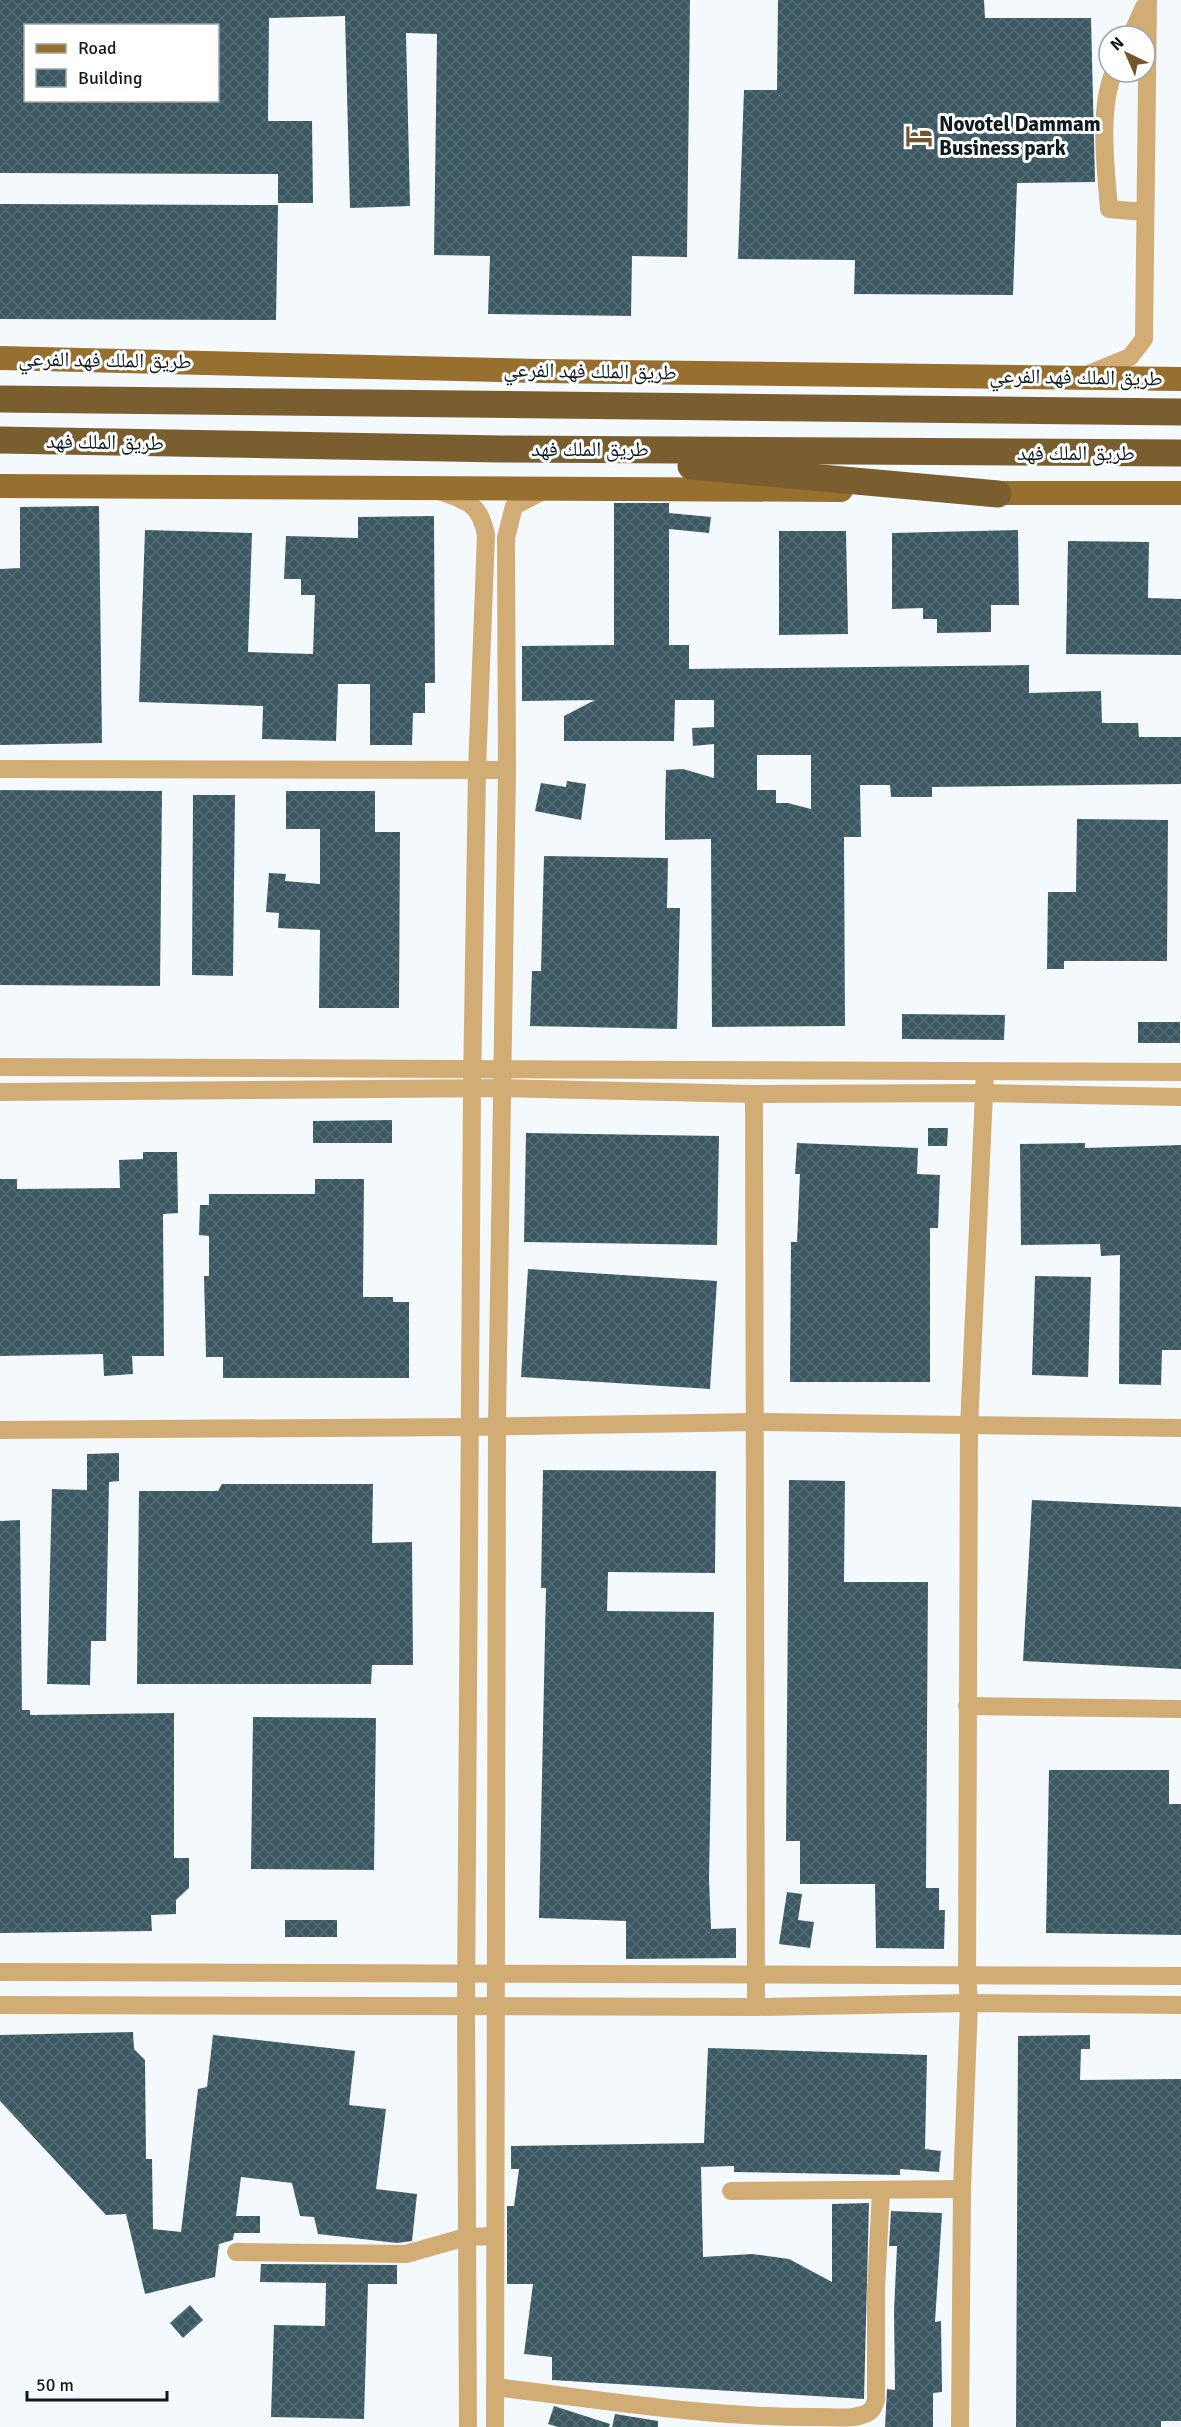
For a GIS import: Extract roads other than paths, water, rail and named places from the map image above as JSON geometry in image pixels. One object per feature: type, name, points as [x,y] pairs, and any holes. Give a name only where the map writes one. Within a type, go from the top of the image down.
[{"type":"highway","name":"طريق الملك فهد","points":[[0,399],[1181,412]]},
{"type":"highway","name":"طريق الملك فهد","points":[[0,440],[501,449],[1181,453]]},
{"type":"highway","points":[[501,449],[998,494]]},
{"type":"main road","name":"طريق الملك فهد الفرعي","points":[[0,358],[538,371],[1181,379]]},
{"type":"main road","points":[[0,486],[429,487],[998,494],[1181,493]]},
{"type":"street","points":[[1137,24],[1148,0]]},
{"type":"street","points":[[1081,377],[1130,357],[1143,339],[1148,0]]},
{"type":"street","points":[[1109,84],[1106,171],[1109,209],[1144,212]]},
{"type":"street","points":[[429,487],[466,501],[477,508],[483,520],[486,535],[477,770],[472,1089],[473,1213],[469,1427],[466,2006],[468,2427]]},
{"type":"street","points":[[495,2427],[494,2006],[496,1974],[497,1425],[507,770],[506,538],[514,506],[545,490]]},
{"type":"street","points":[[0,769],[507,770]]},
{"type":"street","points":[[0,1067],[1181,1072]]},
{"type":"street","points":[[960,2427],[962,2189],[969,2003],[967,1974],[967,1706],[969,1427],[985,1071]]},
{"type":"street","points":[[0,1092],[501,1088],[754,1094],[983,1093],[1181,1097]]},
{"type":"street","points":[[754,1094],[756,2007]]},
{"type":"street","points":[[473,1213],[502,1201]]},
{"type":"street","points":[[0,1430],[469,1427],[755,1422],[969,1427],[1181,1428]]},
{"type":"street","points":[[967,1706],[1181,1709]]},
{"type":"street","points":[[0,1972],[1181,1976]]},
{"type":"street","points":[[174,1974],[176,2005]]},
{"type":"street","points":[[387,2006],[389,1974]]},
{"type":"street","points":[[0,2005],[756,2007],[969,2003],[1181,2005]]},
{"type":"street","points":[[731,2191],[962,2189]]},
{"type":"street","points":[[495,2387],[547,2396],[713,2413],[854,2417],[868,2413],[872,2410],[876,2400],[876,2290],[881,2190]]},
{"type":"street","points":[[237,2252],[406,2254],[466,2237],[495,2236]]},
{"type":"place","name":"Novotel Dammam Business park","points":[[919,136]]}]
